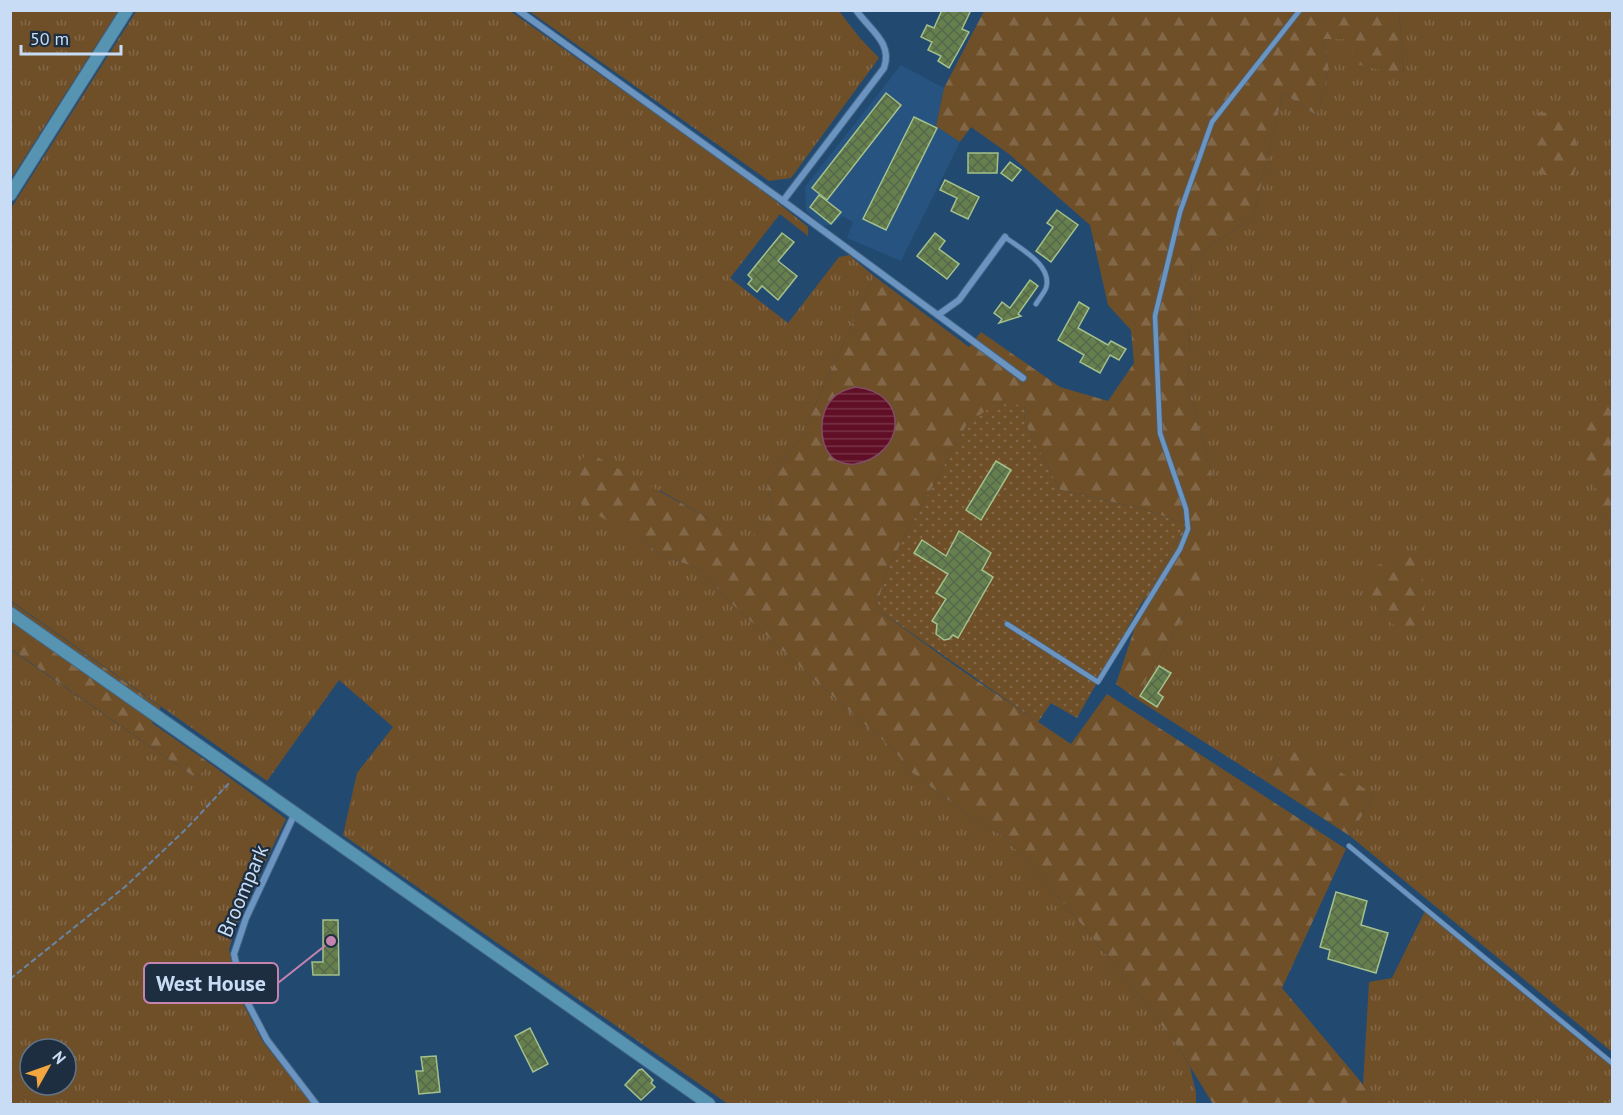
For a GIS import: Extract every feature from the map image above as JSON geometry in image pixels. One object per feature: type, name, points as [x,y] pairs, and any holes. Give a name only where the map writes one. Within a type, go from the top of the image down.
[{"type":"main road","points":[[10,195],[127,10]]},
{"type":"main road","points":[[10,613],[709,1104]]},
{"type":"street","points":[[518,10],[1023,378]]},
{"type":"street","points":[[783,201],[884,68],[888,58],[885,46],[856,10]]},
{"type":"street","points":[[938,315],[959,300],[1005,237]]},
{"type":"street","name":"Broompark","points":[[294,813],[246,918],[234,954],[242,992],[267,1040],[316,1104]]},
{"type":"lane","points":[[1007,624],[1098,682],[1180,549],[1188,529],[1186,509],[1160,433],[1155,316],[1180,212],[1212,122],[1300,10]]},
{"type":"lane","points":[[1005,237],[1036,261],[1044,272],[1047,279],[1046,289],[1036,304]]},
{"type":"lane","points":[[1349,846],[1612,1063]]},
{"type":"path","points":[[10,979],[126,885],[187,828],[238,774]]},
{"type":"shaded area","points":[[901,65],[944,88],[936,126],[960,142],[901,261],[847,238],[853,222],[842,216],[832,225],[822,225],[806,211],[805,187]]},
{"type":"shaded area","points":[[855,387],[873,391],[886,400],[893,411],[895,424],[892,437],[884,449],[872,458],[848,464],[835,460],[830,455],[826,449],[822,428],[824,413],[833,397]]},
{"type":"green space","points":[[137,10],[510,11],[751,181],[808,227],[808,236],[780,214],[730,278],[788,323],[839,257],[849,255],[874,276],[802,434],[767,485],[773,508],[750,542],[659,490],[637,538],[664,556],[700,569],[729,601],[894,750],[911,772],[985,827],[1004,836],[1069,909],[1132,986],[1180,1050],[1190,1067],[1196,1104],[728,1104],[343,835],[357,773],[393,727],[339,680],[267,781],[11,601],[10,210]]},
{"type":"green space","points":[[10,11],[118,11],[11,179]]},
{"type":"green space","points":[[529,11],[839,11],[879,58],[791,178],[769,181]]},
{"type":"green space","points":[[984,11],[1399,11],[1404,76],[1356,64],[1349,39],[1323,39],[1329,70],[1316,115],[1283,93],[1253,218],[1192,258],[1188,388],[1213,478],[1209,560],[1187,611],[1135,698],[1116,684],[1145,597],[1186,524],[1143,509],[1060,490],[1024,421],[1026,406],[968,423],[890,563],[876,608],[961,670],[1071,744],[1107,694],[1346,849],[1282,988],[1371,1094],[1374,1104],[1213,1104],[1180,1050],[1132,986],[1069,909],[1004,836],[985,827],[911,772],[894,750],[729,601],[700,569],[664,556],[582,506],[573,469],[588,452],[750,541],[773,508],[767,485],[802,434],[874,276],[969,347],[981,332],[1060,387],[1108,401],[1134,363],[1131,330],[1108,305],[1090,225],[1009,154],[971,127],[960,142],[936,126],[944,88]]},
{"type":"green space","points":[[1399,11],[1612,11],[1612,387],[1607,389],[1592,479],[1601,502],[1601,514],[1612,528],[1612,1052],[1350,836],[1374,795],[1280,757],[1267,782],[1135,698],[1187,611],[1213,478],[1188,388],[1192,258],[1253,218],[1283,93],[1316,115],[1329,70],[1323,39],[1349,39],[1404,76]]},
{"type":"green space","points":[[1540,112],[1556,115],[1570,126],[1577,151],[1577,165],[1573,175],[1557,177],[1539,174],[1531,160],[1530,121]]},
{"type":"green space","points":[[1612,387],[1612,528],[1601,514],[1598,496],[1579,455],[1578,445],[1582,425],[1591,405],[1604,391]]},
{"type":"green space","points":[[996,404],[1026,405],[1024,421],[1060,490],[1143,509],[1186,524],[1077,718],[1051,703],[1038,722],[876,608],[890,563],[968,423]]},
{"type":"green space","points":[[1398,557],[1417,557],[1422,574],[1425,598],[1422,623],[1409,627],[1389,622],[1381,614],[1371,594],[1366,570]]},
{"type":"green space","points":[[10,601],[161,707],[152,723],[208,762],[197,779],[11,649]]},
{"type":"green space","points":[[10,649],[197,779],[208,762],[286,819],[239,917],[229,949],[237,992],[263,1042],[312,1104],[11,1104]]},
{"type":"green space","points":[[1291,747],[1308,750],[1374,795],[1350,836],[1267,782],[1280,757]]},
{"type":"green space","points":[[1425,911],[1612,1066],[1612,1104],[1374,1104],[1371,1094],[1363,1085],[1369,982],[1392,978]]},
{"type":"building","points":[[942,10],[971,10],[962,29],[969,32],[949,68],[938,61],[941,56],[928,50],[932,42],[921,37],[927,25],[934,28]]},
{"type":"building","points":[[886,93],[901,105],[827,200],[812,188]]},
{"type":"building","points":[[914,117],[937,128],[886,230],[863,219]]},
{"type":"building","points":[[968,153],[998,153],[997,173],[968,173]]},
{"type":"building","points":[[1010,162],[1021,170],[1012,181],[1001,173]]},
{"type":"building","points":[[945,180],[979,197],[968,219],[951,211],[957,198],[940,190]]},
{"type":"building","points":[[819,195],[841,212],[831,224],[810,207]]},
{"type":"building","points":[[1057,210],[1078,225],[1051,262],[1036,251],[1053,227],[1047,223]]},
{"type":"building","points":[[782,233],[794,242],[778,261],[797,276],[778,300],[762,286],[757,292],[748,284],[752,279],[748,275]]},
{"type":"building","points":[[935,233],[945,241],[939,249],[959,264],[947,279],[917,256]]},
{"type":"building","points":[[1030,280],[1038,286],[1018,314],[1021,316],[999,323],[1002,319],[994,313],[1002,302],[1010,308]]},
{"type":"building","points":[[1079,302],[1089,308],[1078,328],[1108,345],[1111,341],[1126,349],[1119,360],[1110,355],[1100,373],[1080,362],[1084,355],[1058,340]]},
{"type":"building","points":[[996,461],[1011,470],[981,520],[966,510]]},
{"type":"building","points":[[959,531],[991,553],[982,570],[993,577],[958,638],[953,635],[944,640],[936,634],[937,624],[932,621],[946,599],[936,593],[948,574],[914,553],[922,540],[946,556]]},
{"type":"building","points":[[1159,666],[1171,673],[1158,693],[1163,697],[1157,707],[1140,696]]},
{"type":"building","points":[[1336,892],[1367,901],[1361,925],[1388,933],[1376,973],[1328,959],[1330,950],[1320,947]]},
{"type":"building","points":[[323,920],[338,920],[339,975],[313,975],[312,962],[323,962]]},
{"type":"building","points":[[530,1028],[548,1064],[533,1072],[515,1036]]},
{"type":"building","points":[[436,1056],[440,1092],[419,1094],[416,1071],[423,1071],[421,1057]]},
{"type":"building","points":[[642,1069],[653,1080],[651,1083],[655,1087],[641,1100],[625,1085]]},
{"type":"place","name":"West House","points":[[331,941]]}]
